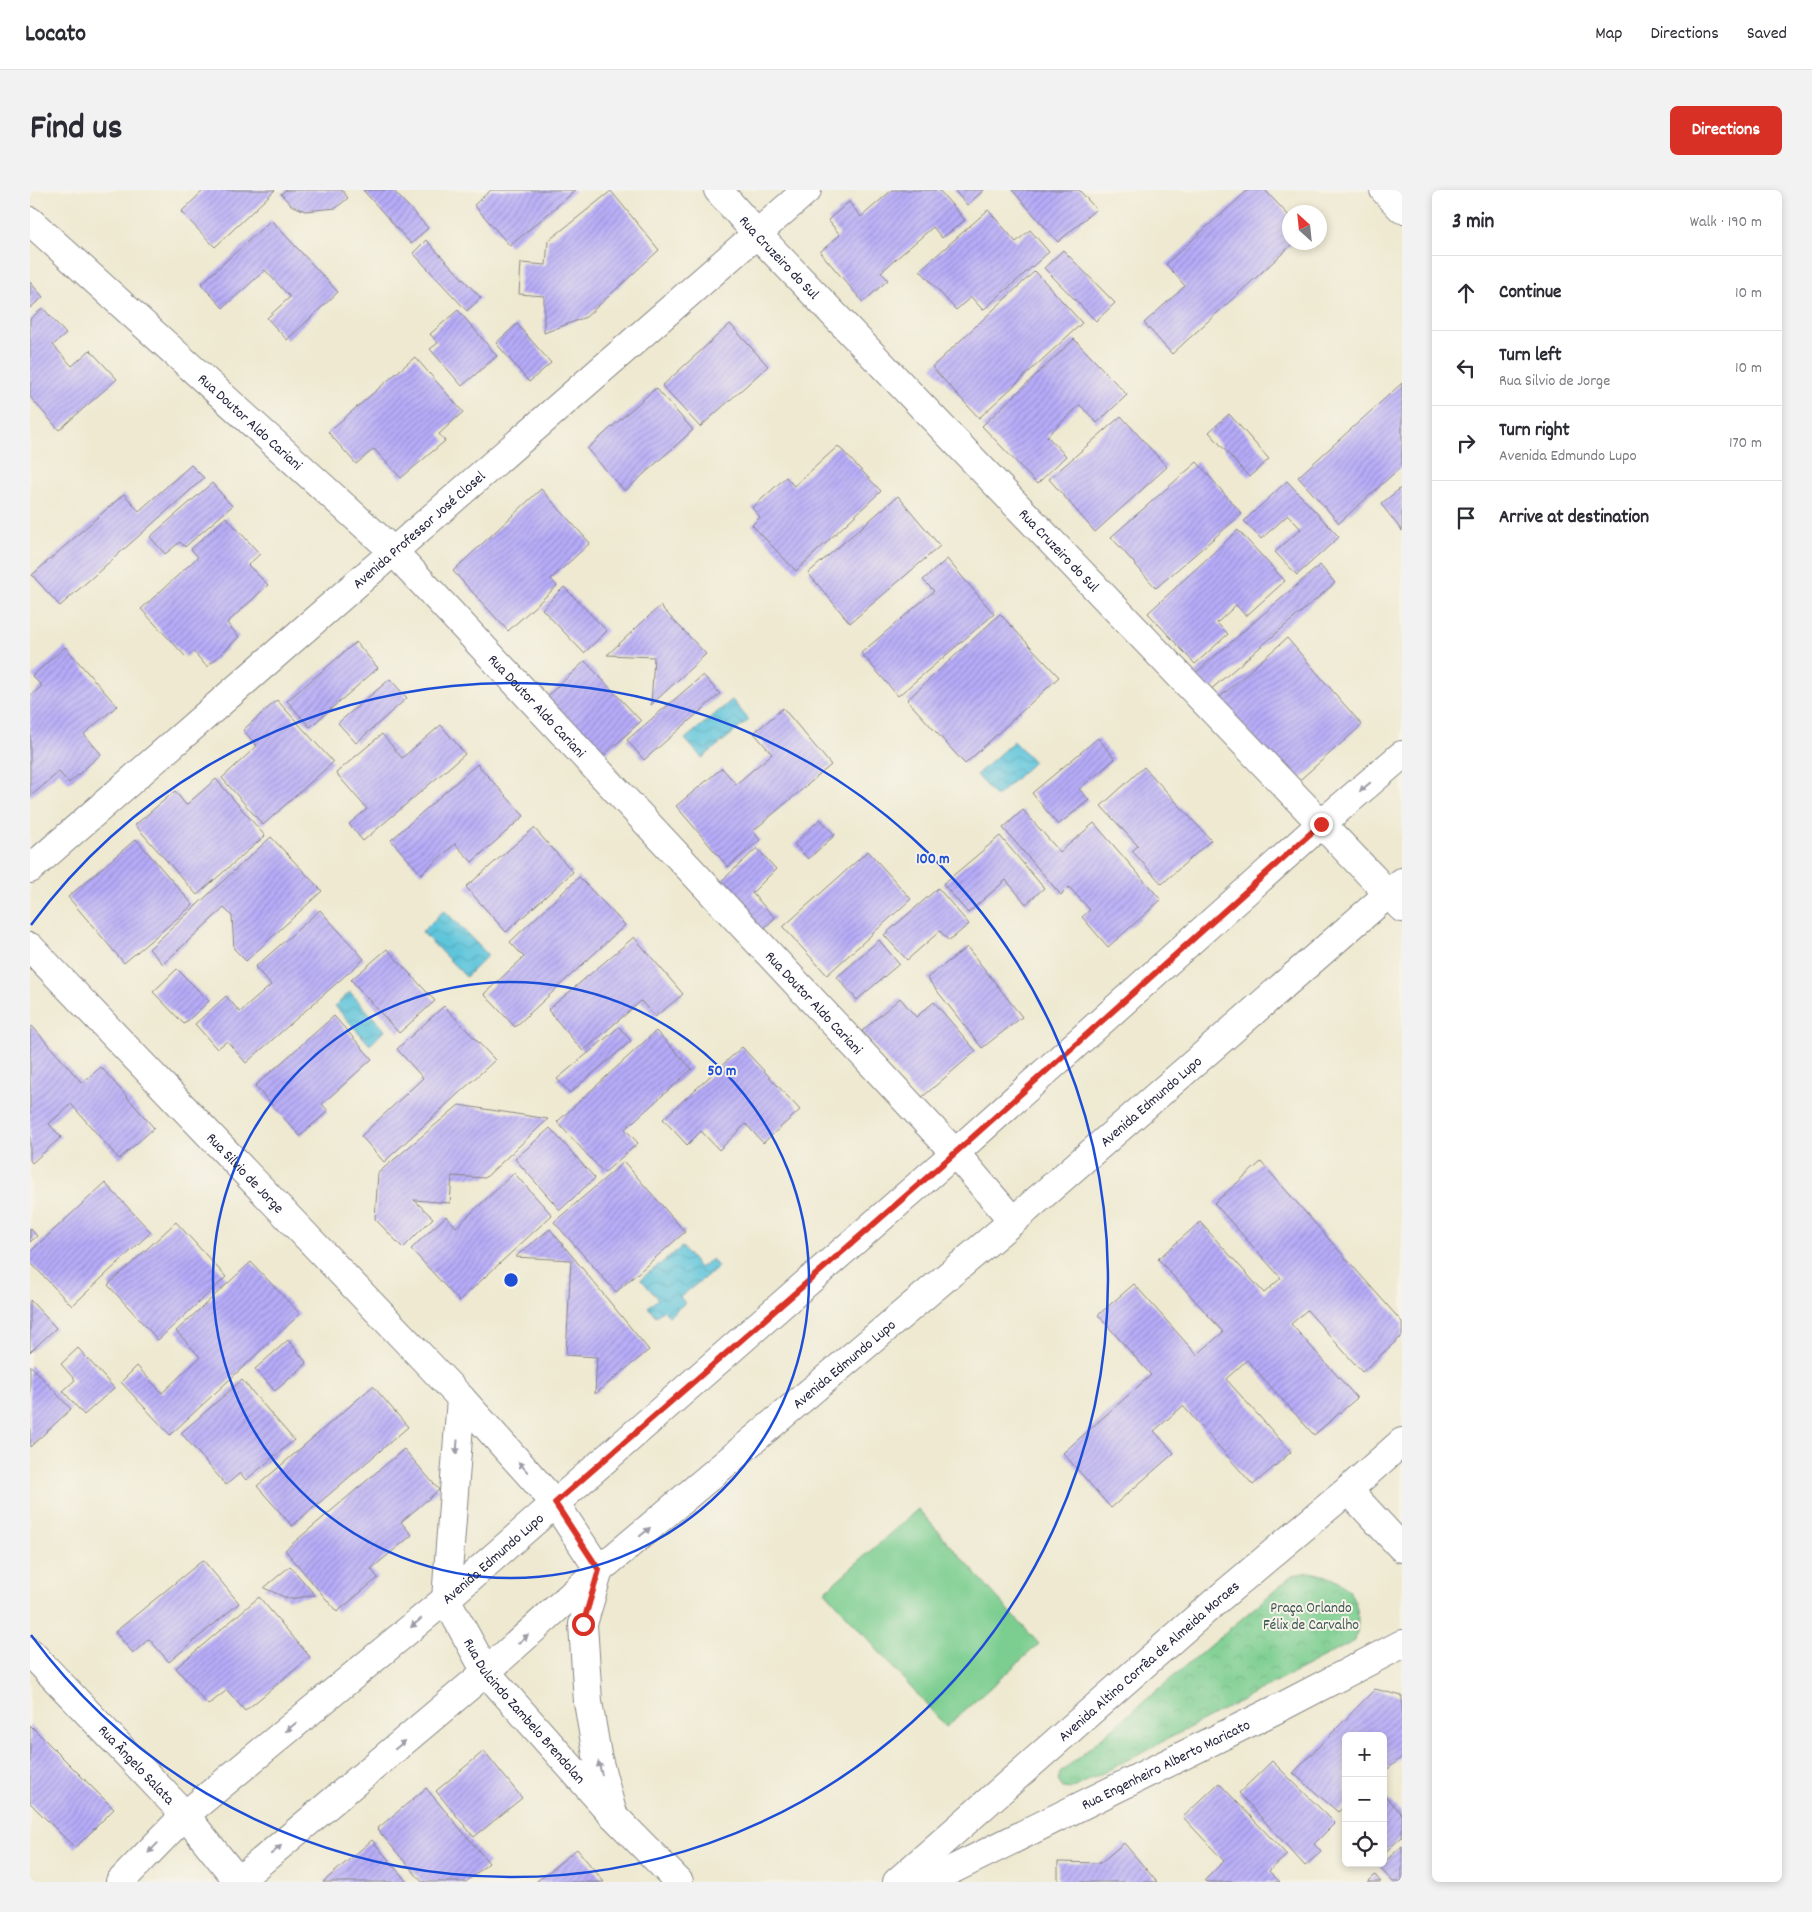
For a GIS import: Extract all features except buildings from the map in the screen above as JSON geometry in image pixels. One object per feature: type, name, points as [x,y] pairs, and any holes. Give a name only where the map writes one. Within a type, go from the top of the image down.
[{"type":"street","name":"Rua Cruzeiro do Sul","points":[[718,190],[757,234],[1321,824],[1397,895]]},
{"type":"street","name":"Avenida Professor José Closel","points":[[30,870],[807,190]]},
{"type":"street","points":[[1384,190],[1402,209]]},
{"type":"street","name":"Rua Doutor Aldo Cariani","points":[[30,221],[393,552],[955,1153],[1013,1221]]},
{"type":"street","name":"Avenida Edmundo Lupo","points":[[120,1882],[185,1815],[446,1599],[955,1153],[1321,824],[1402,756]]},
{"type":"street","name":"Avenida Edmundo Lupo","points":[[238,1882],[486,1672],[599,1570],[1397,895]]},
{"type":"street","name":"Rua Silvio de Jorge","points":[[30,947],[461,1398],[555,1503],[599,1570]]},
{"type":"street","points":[[446,1599],[461,1398]]},
{"type":"street","name":"Avenida Altino Corrêa de Almeida Moraes","points":[[897,1882],[1216,1601],[1402,1442]]},
{"type":"street","points":[[1348,1490],[1402,1548]]},
{"type":"street","name":"Rua Dulcindo Zambelo Brendolan","points":[[599,1570],[583,1624],[588,1702],[597,1756],[613,1815]]},
{"type":"street","name":"Rua Dulcindo Zambelo Brendolan","points":[[446,1599],[486,1672],[613,1815],[679,1882]]},
{"type":"street","name":"Rua Engenheiro Alberto Maricato","points":[[927,1882],[1282,1706],[1402,1644]]},
{"type":"street","name":"Rua Ângelo Salata","points":[[30,1652],[185,1815],[238,1882]]},
{"type":"green space","points":[[918,1509],[1039,1644],[946,1727],[825,1591]]},
{"type":"green space","name":"Praça Orlando Félix de Carvalho","points":[[1309,1572],[1334,1579],[1351,1594],[1358,1614],[1355,1641],[1072,1789],[1063,1788],[1058,1781],[1060,1773],[1293,1575]]},
{"type":"water","points":[[732,700],[749,720],[702,758],[685,739]]},
{"type":"water","points":[[1014,741],[1034,762],[996,797],[976,775]]},
{"type":"water","points":[[444,910],[488,955],[466,977],[422,932]]},
{"type":"water","points":[[350,992],[385,1030],[370,1045],[335,1006]]},
{"type":"water","points":[[682,1247],[699,1268],[712,1259],[718,1267],[680,1297],[685,1303],[669,1316],[664,1310],[656,1316],[648,1307],[658,1299],[641,1279]]},
{"type":"route","points":[[583,1624],[599,1570],[555,1503],[955,1153],[1321,824]]}]
